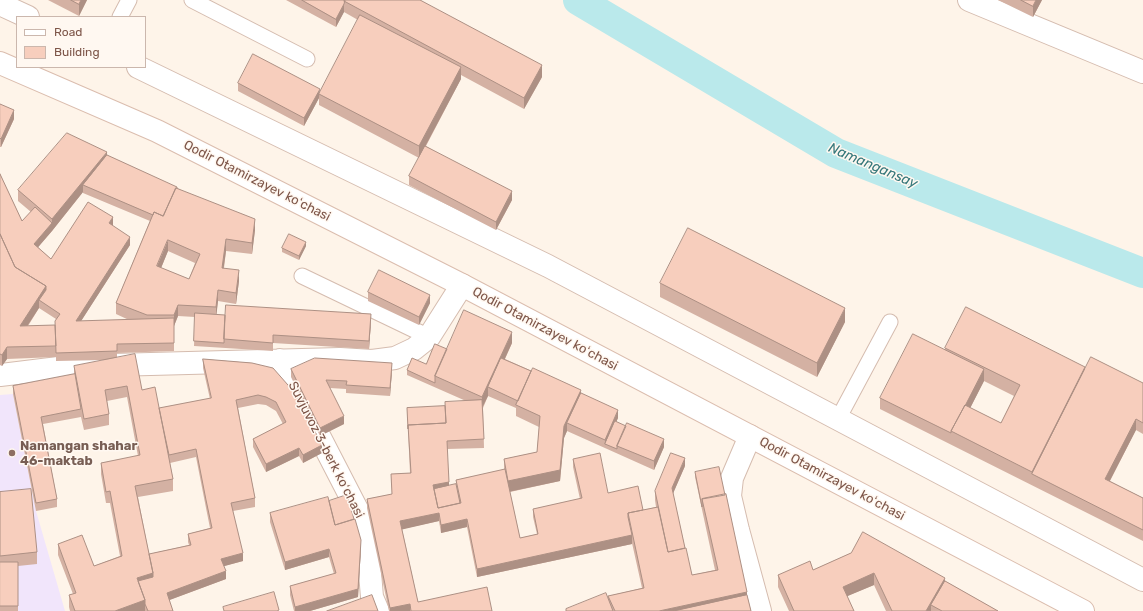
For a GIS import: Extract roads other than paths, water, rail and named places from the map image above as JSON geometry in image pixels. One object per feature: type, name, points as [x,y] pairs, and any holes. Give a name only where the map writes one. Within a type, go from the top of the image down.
[{"type":"street","points":[[970,0],[1143,72]]},
{"type":"street","points":[[0,4],[26,16]]},
{"type":"street","name":"Qodir Otamirzayev koʻchasi","points":[[0,63],[157,131],[462,285],[1083,611]]},
{"type":"street","points":[[140,68],[548,266],[1143,580]]},
{"type":"street","points":[[0,375],[75,366],[280,360],[340,359],[372,361],[395,358],[414,349],[429,337],[462,285]]},
{"type":"street","name":"Suvjuvoz 3-berk koʻchasi","points":[[280,360],[361,517],[367,537],[375,604]]},
{"type":"street","points":[[750,436],[732,478],[730,496],[760,611]]},
{"type":"street","points":[[351,604],[375,604]]},
{"type":"lane","points":[[121,16],[129,0]]},
{"type":"lane","points":[[192,0],[307,59]]},
{"type":"lane","points":[[302,276],[429,337]]},
{"type":"lane","points":[[838,419],[890,322]]},
{"type":"waterway","name":"Namangansay","points":[[578,0],[836,153],[1143,273]]},
{"type":"place","name":"Namangan shahar 46-maktab","points":[[12,453]]}]
